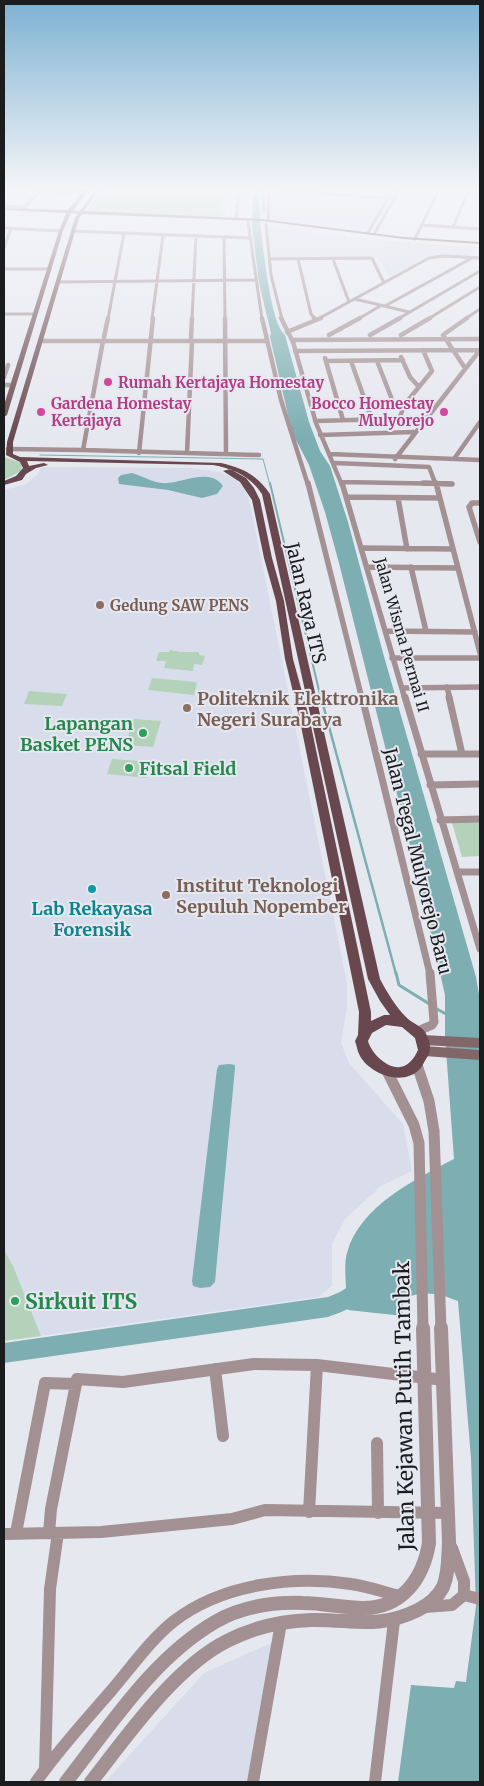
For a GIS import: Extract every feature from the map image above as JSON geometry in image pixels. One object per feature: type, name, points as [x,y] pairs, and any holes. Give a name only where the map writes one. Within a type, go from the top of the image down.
[{"type":"main road","points":[[4,415],[48,272]]},
{"type":"main road","points":[[26,472],[26,464],[21,459],[9,455],[7,441],[60,272]]},
{"type":"main road","points":[[26,342],[40,340]]},
{"type":"main road","name":"Jalan Raya ITS","points":[[21,459],[141,460],[154,464],[212,467],[225,470],[243,480],[255,496],[282,613],[290,662],[305,721],[365,1012],[364,1034]]},
{"type":"main road","name":"Jalan Raya ITS","points":[[4,483],[19,478],[34,466],[141,460]]},
{"type":"main road","name":"Jalan Raya ITS","points":[[154,464],[214,463],[237,468],[253,477],[266,494],[374,979],[384,998],[402,1021]]},
{"type":"main road","points":[[268,558],[279,557]]},
{"type":"main road","points":[[290,662],[303,662]]},
{"type":"main road","points":[[333,862],[347,860]]},
{"type":"main road","points":[[422,1041],[417,1065],[403,1071],[387,1070],[378,1067],[365,1056],[362,1041],[364,1034],[376,1023],[384,1020],[402,1021],[422,1041],[480,1055]]},
{"type":"main road","points":[[441,1046],[480,1043]]},
{"type":"street","points":[[83,450],[117,272]]},
{"type":"street","points":[[141,460],[150,340],[159,272]]},
{"type":"street","points":[[187,453],[194,272]]},
{"type":"street","points":[[225,272],[226,454]]},
{"type":"street","name":"Jalan Tegal Mulyorejo Baru","points":[[253,272],[266,339],[298,458],[314,505],[430,974],[434,1004],[433,1024],[422,1041]]},
{"type":"street","name":"Jalan Wisma Permai II","points":[[271,272],[274,293],[295,351],[315,421],[329,454],[335,463],[363,548],[392,658],[403,688],[440,820],[480,949]]},
{"type":"street","points":[[301,272],[311,314],[316,320]]},
{"type":"street","points":[[338,272],[349,302]]},
{"type":"street","points":[[380,272],[384,283]]},
{"type":"street","points":[[290,336],[404,272]]},
{"type":"street","points":[[329,335],[445,272]]},
{"type":"street","points":[[370,335],[478,272]]},
{"type":"street","points":[[382,277],[393,278]]},
{"type":"street","points":[[57,282],[254,280]]},
{"type":"street","points":[[401,335],[480,288]]},
{"type":"street","points":[[355,299],[409,312]]},
{"type":"street","points":[[444,337],[446,331],[480,309]]},
{"type":"street","points":[[4,314],[34,314]]},
{"type":"street","points":[[290,336],[444,337],[480,334]]},
{"type":"street","points":[[310,335],[401,335],[480,339]]},
{"type":"street","points":[[444,337],[465,368]]},
{"type":"street","points":[[40,340],[266,339]]},
{"type":"street","points":[[399,419],[402,409],[432,371],[423,350]]},
{"type":"street","points":[[295,351],[480,350]]},
{"type":"street","points":[[395,460],[414,432],[480,350]]},
{"type":"street","points":[[323,351],[343,420]]},
{"type":"street","points":[[398,351],[410,377],[419,387]]},
{"type":"street","points":[[326,361],[403,360]]},
{"type":"street","points":[[351,361],[372,420]]},
{"type":"street","points":[[377,361],[394,402],[402,409]]},
{"type":"street","points":[[4,377],[8,365]]},
{"type":"street","points":[[4,385],[13,385]]},
{"type":"street","points":[[315,421],[425,418]]},
{"type":"street","points":[[454,459],[480,422]]},
{"type":"street","points":[[320,435],[414,432]]},
{"type":"street","points":[[7,441],[83,450],[141,460],[187,453],[259,455]]},
{"type":"street","points":[[329,454],[395,460],[430,467],[480,653]]},
{"type":"street","points":[[335,463],[430,458],[480,460]]},
{"type":"street","points":[[342,482],[452,484]]},
{"type":"street","points":[[347,497],[438,498]]},
{"type":"street","points":[[398,498],[408,549]]},
{"type":"street","points":[[480,503],[469,504],[480,542]]},
{"type":"street","points":[[363,548],[452,549]]},
{"type":"street","points":[[368,567],[457,568]]},
{"type":"street","points":[[412,567],[426,631]]},
{"type":"street","points":[[386,631],[475,632]]},
{"type":"street","points":[[392,658],[480,658]]},
{"type":"street","points":[[447,687],[462,754]]},
{"type":"street","points":[[403,688],[480,687]]},
{"type":"street","points":[[421,754],[480,754]]},
{"type":"street","points":[[430,785],[480,784]]},
{"type":"street","points":[[440,820],[480,819]]},
{"type":"street","points":[[457,872],[480,872]]},
{"type":"street","name":"Jalan Kejawan Putih Tambak","points":[[91,1782],[177,1677],[195,1661],[217,1646],[245,1633],[281,1623],[310,1620],[366,1623],[394,1621],[425,1607],[436,1599],[443,1588],[448,1570],[449,1542],[435,1162],[432,1117],[417,1065]]},
{"type":"street","name":"Jalan Kejawan Putih Tambak","points":[[66,1782],[167,1658],[213,1622],[244,1609],[272,1604],[309,1603],[365,1608],[382,1605],[401,1597],[419,1579],[425,1567],[429,1543],[429,1513],[424,1377],[421,1165],[419,1143],[414,1125],[387,1070]]},
{"type":"street","points":[[45,1769],[50,1589],[54,1533],[51,1509],[78,1379],[123,1382],[254,1364],[317,1365],[444,1380]]},
{"type":"street","points":[[309,1512],[317,1365]]},
{"type":"street","points":[[215,1369],[223,1436]]},
{"type":"street","points":[[76,1384],[45,1383],[10,1534],[101,1532],[232,1519],[265,1510],[448,1513]]},
{"type":"street","points":[[377,1443],[378,1513]]},
{"type":"street","name":"Jalan Kejawan Putih Tambak","points":[[425,1607],[439,1608],[455,1605],[472,1597],[449,1542]]},
{"type":"street","points":[[36,1782],[156,1638],[180,1616],[205,1600],[232,1591],[308,1581],[362,1586],[401,1597]]},
{"type":"street","points":[[375,1782],[394,1621]]},
{"type":"street","points":[[253,1782],[281,1623]]},
{"type":"shaded area","points":[[386,272],[398,272],[389,277]]},
{"type":"shaded area","name":"Institut Teknologi Sepuluh Nopember","points":[[41,467],[192,468],[220,472],[235,479],[245,488],[251,508],[347,983],[347,1007],[341,1043],[349,1063],[403,1124],[412,1171],[381,1186],[345,1219],[332,1244],[332,1286],[318,1297],[4,1341],[4,490],[26,484],[37,475]]},
{"type":"shaded area","points":[[273,1642],[247,1782],[105,1782],[204,1673]]},
{"type":"green space","points":[[4,457],[22,463],[21,471],[4,480]]},
{"type":"green space","points":[[170,650],[199,652],[199,655],[205,656],[202,665],[194,664],[193,671],[164,668],[166,661],[156,661],[159,652],[169,652]]},
{"type":"green space","points":[[152,678],[197,682],[194,695],[148,690]]},
{"type":"green space","points":[[29,691],[67,694],[62,706],[24,704]]},
{"type":"green space","name":"Lapangan Basket PENS","points":[[134,719],[161,721],[153,747],[125,745]]},
{"type":"green space","name":"Fitsal Field","points":[[112,759],[152,762],[147,778],[107,774]]},
{"type":"green space","points":[[480,821],[480,856],[462,857],[452,823]]},
{"type":"green space","name":"Sirkuit ITS","points":[[4,1250],[13,1266],[41,1336],[4,1341]]},
{"type":"water","points":[[258,272],[267,272],[274,310],[279,326],[285,335],[309,422],[320,451],[330,466],[348,522],[383,653],[476,977],[480,1000],[480,1782],[398,1782],[411,1685],[454,1688],[456,1681],[466,1682],[476,1606],[471,1458],[458,1301],[444,1296],[417,1294],[403,1299],[403,1316],[348,1310],[345,1265],[353,1237],[376,1208],[406,1185],[454,1159],[445,1036],[445,995],[423,898],[339,563],[325,512],[309,465],[292,432]]},
{"type":"water","points":[[132,473],[162,483],[210,477],[217,480],[223,486],[217,494],[202,498],[168,490],[119,484],[118,478],[121,475]]},
{"type":"water","points":[[219,1065],[235,1065],[235,1068],[215,1282],[210,1287],[200,1288],[193,1286],[192,1281],[217,1069]]},
{"type":"waterway","points":[[40,455],[263,459],[270,485]]},
{"type":"waterway","points":[[270,483],[321,699]]},
{"type":"waterway","points":[[321,697],[396,974]]},
{"type":"waterway","points":[[396,973],[399,985],[431,1005]]},
{"type":"waterway","points":[[435,1008],[448,1015]]},
{"type":"waterway","points":[[4,1353],[328,1307],[347,1299],[363,1287]]},
{"type":"place","name":"Rumah Kertajaya Homestay","points":[[108,382]]},
{"type":"place","name":"Gardena Homestay Kertajaya","points":[[41,412]]},
{"type":"place","name":"Bocco Homestay Mulyorejo","points":[[444,412]]},
{"type":"place","name":"Gedung SAW PENS","points":[[100,605]]},
{"type":"place","name":"Politeknik Elektronika Negeri Surabaya","points":[[187,708]]},
{"type":"place","name":"Lapangan Basket PENS","points":[[143,733]]},
{"type":"place","name":"Fitsal Field","points":[[129,768]]},
{"type":"place","name":"Lab Rekayasa Forensik","points":[[92,889]]},
{"type":"place","name":"Institut Teknologi Sepuluh Nopember","points":[[166,895]]},
{"type":"place","name":"Sirkuit ITS","points":[[15,1301]]}]
